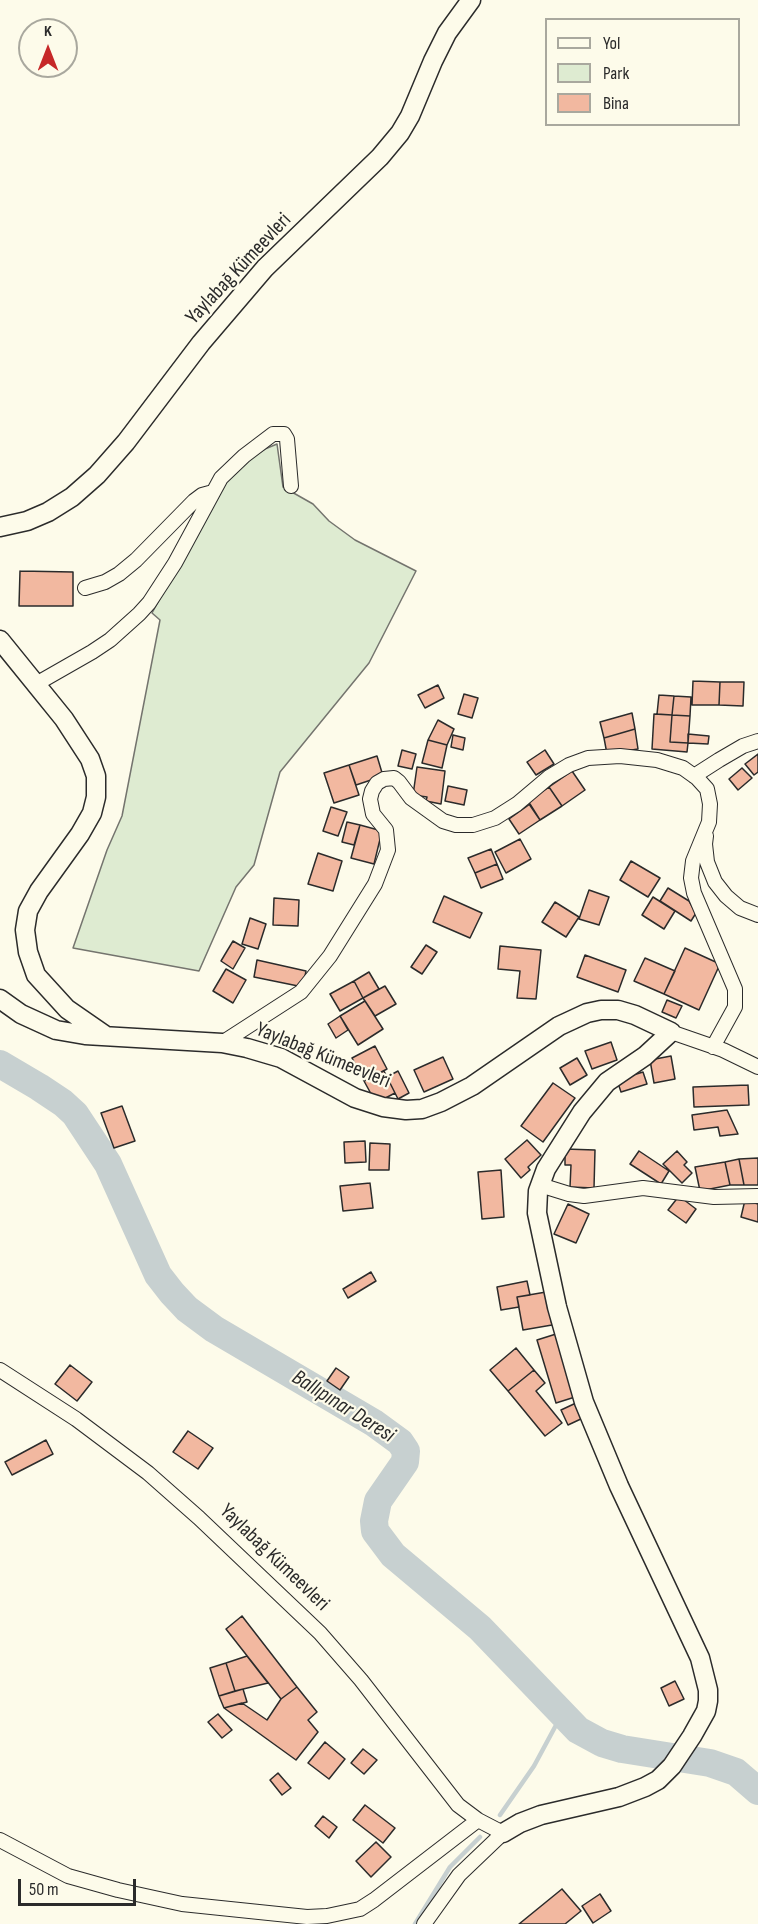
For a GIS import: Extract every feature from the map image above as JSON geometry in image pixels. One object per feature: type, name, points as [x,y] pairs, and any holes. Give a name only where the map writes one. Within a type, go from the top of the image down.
[{"type":"street","name":"Yaylabağ Kümeevleri","points":[[0,527],[48,512],[72,498],[97,476],[126,442],[162,392],[265,268],[380,157],[400,133],[411,116],[447,33],[471,0]]},
{"type":"street","points":[[36,684],[110,640],[139,614],[149,603],[175,563],[221,478],[260,442],[278,433],[284,434],[287,439],[291,486]]},
{"type":"street","points":[[84,588],[105,582],[119,574],[136,560],[194,501],[202,495],[213,492]]},
{"type":"street","points":[[0,640],[64,719],[90,759],[96,776],[96,797],[92,813],[80,834],[39,891],[28,911],[24,930],[28,952],[36,975],[67,1009],[107,1037]]},
{"type":"street","points":[[694,776],[727,755],[758,741]]},
{"type":"street","points":[[222,1043],[301,992],[330,956],[375,884],[388,850],[388,838],[386,830],[373,814],[370,799],[377,783],[384,780],[393,778],[399,782],[411,798],[443,821],[456,825],[473,825],[495,818],[517,804],[549,777],[569,765],[588,758],[620,756],[657,760],[683,768],[707,789],[710,804],[705,844],[707,862],[715,882],[740,908],[758,915]]},
{"type":"street","points":[[709,822],[693,861],[691,878],[694,893],[735,989],[735,1007],[713,1047]]},
{"type":"street","name":"Yaylabağ Kümeevleri","points":[[0,999],[21,1014],[56,1030],[107,1037],[222,1043],[247,1048],[281,1058],[355,1098],[383,1107],[406,1110],[422,1109],[441,1102],[472,1086],[559,1026],[587,1012],[601,1010],[618,1010],[636,1015],[671,1032],[758,1067]]},
{"type":"street","points":[[424,1924],[459,1875],[503,1833],[541,1815],[618,1797],[658,1780],[672,1766],[706,1711],[708,1690],[690,1636],[619,1486],[584,1402],[574,1371],[538,1226],[536,1202],[540,1185],[553,1155],[597,1092],[607,1082],[651,1051],[671,1032]]},
{"type":"street","points":[[540,1185],[584,1196],[643,1188],[714,1197],[758,1196]]},
{"type":"street","name":"Yaylabağ Kümeevleri","points":[[0,1370],[76,1419],[148,1473],[251,1566],[320,1633],[361,1680],[458,1805],[478,1820],[503,1833]]},
{"type":"street","points":[[0,1840],[68,1876],[118,1890],[182,1904],[307,1917],[327,1916],[360,1909],[478,1820]]},
{"type":"green space","points":[[277,444],[283,487],[313,504],[329,521],[355,540],[416,571],[369,663],[280,772],[254,865],[236,887],[199,971],[73,948],[107,850],[122,816],[160,620],[152,613],[225,481],[246,461]]},
{"type":"building","points":[[20,571],[73,572],[73,606],[19,606]]},
{"type":"building","points":[[693,681],[720,682],[719,705],[692,705]]},
{"type":"building","points":[[720,682],[744,682],[743,706],[719,705]]},
{"type":"building","points":[[438,685],[444,698],[425,708],[418,695]]},
{"type":"building","points":[[464,694],[478,698],[472,718],[458,714]]},
{"type":"building","points":[[659,695],[674,696],[672,715],[657,714]]},
{"type":"building","points":[[674,696],[691,697],[690,716],[672,715]]},
{"type":"building","points":[[632,713],[635,729],[604,738],[600,722]]},
{"type":"building","points":[[654,714],[672,715],[670,742],[688,743],[687,752],[652,749]]},
{"type":"building","points":[[672,715],[690,716],[688,743],[670,742]]},
{"type":"building","points":[[438,720],[454,729],[447,745],[428,740]]},
{"type":"building","points":[[635,729],[638,749],[607,754],[604,738]]},
{"type":"building","points":[[688,734],[709,736],[708,744],[688,743]]},
{"type":"building","points":[[453,735],[465,738],[463,750],[451,747]]},
{"type":"building","points":[[428,740],[447,745],[442,768],[422,763]]},
{"type":"building","points":[[402,750],[416,754],[412,769],[398,766]]},
{"type":"building","points":[[545,750],[554,764],[536,775],[527,762]]},
{"type":"building","points":[[758,754],[758,772],[754,775],[745,764]]},
{"type":"building","points":[[377,756],[383,776],[356,785],[349,765]]},
{"type":"building","points":[[349,765],[359,795],[334,803],[324,773]]},
{"type":"building","points":[[417,767],[445,771],[441,804],[426,801],[427,797],[413,795]]},
{"type":"building","points":[[742,768],[752,778],[738,790],[729,779]]},
{"type":"building","points":[[572,771],[585,790],[562,806],[549,787]]},
{"type":"building","points":[[448,786],[467,790],[464,805],[445,801]]},
{"type":"building","points":[[549,787],[562,806],[540,820],[527,801]]},
{"type":"building","points":[[530,804],[540,820],[519,834],[509,819]]},
{"type":"building","points":[[331,807],[347,812],[338,836],[323,831]]},
{"type":"building","points":[[347,822],[360,825],[354,845],[342,842]]},
{"type":"building","points":[[360,825],[382,831],[374,864],[351,858]]},
{"type":"building","points":[[520,839],[531,859],[506,873],[495,852]]},
{"type":"building","points":[[491,849],[497,864],[475,873],[468,858]]},
{"type":"building","points":[[318,853],[342,861],[333,891],[308,884]]},
{"type":"building","points":[[631,861],[660,878],[648,897],[620,880]]},
{"type":"building","points":[[497,864],[503,879],[481,888],[475,873]]},
{"type":"building","points":[[668,888],[689,901],[696,913],[691,921],[660,901]]},
{"type":"building","points":[[589,890],[609,897],[599,925],[579,919]]},
{"type":"building","points":[[444,896],[482,913],[470,938],[433,922]]},
{"type":"building","points":[[653,897],[675,911],[664,929],[642,915]]},
{"type":"building","points":[[274,898],[299,900],[298,926],[273,925]]},
{"type":"building","points":[[555,902],[579,917],[566,937],[542,922]]},
{"type":"building","points":[[250,918],[266,924],[258,949],[242,944]]},
{"type":"building","points":[[233,941],[245,948],[233,969],[221,961]]},
{"type":"building","points":[[426,945],[437,952],[422,974],[411,967]]},
{"type":"building","points":[[500,946],[541,950],[536,999],[517,998],[520,971],[498,969]]},
{"type":"building","points":[[685,948],[720,964],[699,1010],[664,994]]},
{"type":"building","points":[[585,955],[626,970],[618,992],[577,977]]},
{"type":"building","points":[[645,958],[675,971],[664,994],[634,981]]},
{"type":"building","points":[[257,960],[306,971],[303,987],[254,977]]},
{"type":"building","points":[[226,969],[246,980],[233,1003],[213,991]]},
{"type":"building","points":[[369,972],[379,989],[363,998],[354,981]]},
{"type":"building","points":[[354,981],[363,998],[340,1011],[330,994]]},
{"type":"building","points":[[385,986],[396,1004],[375,1016],[363,998]]},
{"type":"building","points":[[667,1000],[682,1006],[676,1018],[662,1012]]},
{"type":"building","points":[[365,1001],[383,1029],[358,1045],[340,1016]]},
{"type":"building","points":[[340,1016],[348,1030],[336,1038],[328,1024]]},
{"type":"building","points":[[611,1042],[617,1060],[592,1069],[585,1051]]},
{"type":"building","points":[[375,1046],[387,1069],[364,1081],[352,1058]]},
{"type":"building","points":[[671,1056],[675,1079],[654,1083],[650,1060]]},
{"type":"building","points":[[443,1057],[453,1079],[424,1092],[414,1070]]},
{"type":"building","points":[[577,1058],[587,1075],[570,1085],[560,1068]]},
{"type":"building","points":[[384,1071],[395,1093],[376,1103],[364,1081]]},
{"type":"building","points":[[398,1071],[409,1093],[398,1099],[387,1077]]},
{"type":"building","points":[[643,1072],[647,1084],[621,1092],[617,1080]]},
{"type":"building","points":[[553,1083],[575,1098],[543,1142],[521,1126]]},
{"type":"building","points":[[748,1085],[749,1105],[694,1107],[693,1087]]},
{"type":"building","points":[[122,1106],[135,1141],[114,1148],[101,1113]]},
{"type":"building","points":[[727,1110],[738,1134],[720,1136],[718,1127],[694,1130],[692,1115]]},
{"type":"building","points":[[527,1140],[541,1155],[528,1167],[530,1170],[521,1178],[505,1159]]},
{"type":"building","points":[[365,1141],[366,1162],[345,1163],[344,1142]]},
{"type":"building","points":[[370,1143],[390,1144],[389,1170],[369,1170]]},
{"type":"building","points":[[565,1149],[595,1150],[594,1188],[570,1187],[571,1165],[565,1165]]},
{"type":"building","points":[[639,1151],[669,1171],[661,1184],[630,1164]]},
{"type":"building","points":[[677,1151],[687,1162],[684,1165],[692,1173],[682,1183],[663,1164]]},
{"type":"building","points":[[758,1158],[758,1185],[744,1185],[739,1159]]},
{"type":"building","points":[[739,1159],[744,1185],[730,1185],[725,1162]]},
{"type":"building","points":[[725,1162],[730,1185],[700,1191],[695,1167]]},
{"type":"building","points":[[501,1170],[504,1217],[482,1219],[478,1172]]},
{"type":"building","points":[[370,1183],[373,1208],[343,1211],[340,1186]]},
{"type":"building","points":[[679,1196],[696,1209],[686,1223],[668,1210]]},
{"type":"building","points":[[745,1200],[758,1204],[758,1222],[741,1217]]},
{"type":"building","points":[[568,1204],[589,1214],[576,1243],[554,1234]]},
{"type":"building","points":[[371,1272],[376,1281],[348,1298],[343,1289]]},
{"type":"building","points":[[527,1281],[530,1295],[517,1297],[519,1307],[501,1310],[497,1287]]},
{"type":"building","points":[[546,1292],[552,1325],[523,1330],[517,1297]]},
{"type":"building","points":[[556,1334],[575,1397],[556,1403],[537,1340]]},
{"type":"building","points":[[516,1348],[534,1370],[508,1391],[490,1370]]},
{"type":"building","points":[[70,1365],[92,1382],[77,1401],[55,1384]]},
{"type":"building","points":[[336,1368],[349,1377],[340,1390],[327,1381]]},
{"type":"building","points":[[534,1370],[545,1383],[536,1391],[562,1423],[545,1436],[508,1391]]},
{"type":"building","points":[[576,1403],[583,1418],[568,1425],[561,1410]]},
{"type":"building","points":[[188,1431],[213,1448],[198,1469],[173,1452]]},
{"type":"building","points":[[46,1440],[53,1454],[12,1475],[5,1462]]},
{"type":"building","points":[[242,1616],[297,1687],[281,1699],[226,1629]]},
{"type":"building","points":[[247,1656],[268,1683],[235,1691],[226,1663]]},
{"type":"building","points":[[226,1663],[235,1691],[219,1696],[210,1668]]},
{"type":"building","points":[[675,1681],[684,1699],[669,1706],[661,1688]]},
{"type":"building","points":[[297,1687],[317,1712],[308,1720],[318,1732],[296,1760],[224,1708],[242,1703],[267,1720],[281,1699]]},
{"type":"building","points":[[243,1689],[247,1702],[224,1708],[219,1696]]},
{"type":"building","points":[[218,1714],[232,1730],[222,1738],[208,1722]]},
{"type":"building","points":[[325,1742],[345,1759],[329,1779],[308,1763]]},
{"type":"building","points":[[363,1749],[377,1760],[364,1774],[351,1763]]},
{"type":"building","points":[[278,1773],[291,1788],[282,1795],[270,1780]]},
{"type":"building","points":[[365,1805],[395,1828],[383,1843],[353,1820]]},
{"type":"building","points":[[323,1816],[337,1827],[329,1838],[315,1826]]},
{"type":"building","points":[[376,1842],[391,1857],[371,1877],[356,1861]]},
{"type":"building","points":[[562,1889],[581,1911],[565,1924],[519,1924]]},
{"type":"building","points":[[600,1894],[611,1911],[593,1923],[582,1906]]},
{"type":"waterway","name":"Ballıpınar Deresi","points":[[0,1064],[39,1087],[75,1114],[108,1164],[158,1275],[187,1309],[214,1329],[374,1423],[400,1442],[406,1451],[405,1462],[378,1501],[374,1521],[375,1531],[393,1555],[480,1628],[578,1730],[602,1743],[622,1749],[710,1763],[736,1772],[758,1791]]},
{"type":"waterway","points":[[500,1815],[534,1766],[562,1714]]},
{"type":"waterway","points":[[415,1924],[450,1867],[480,1837]]}]
